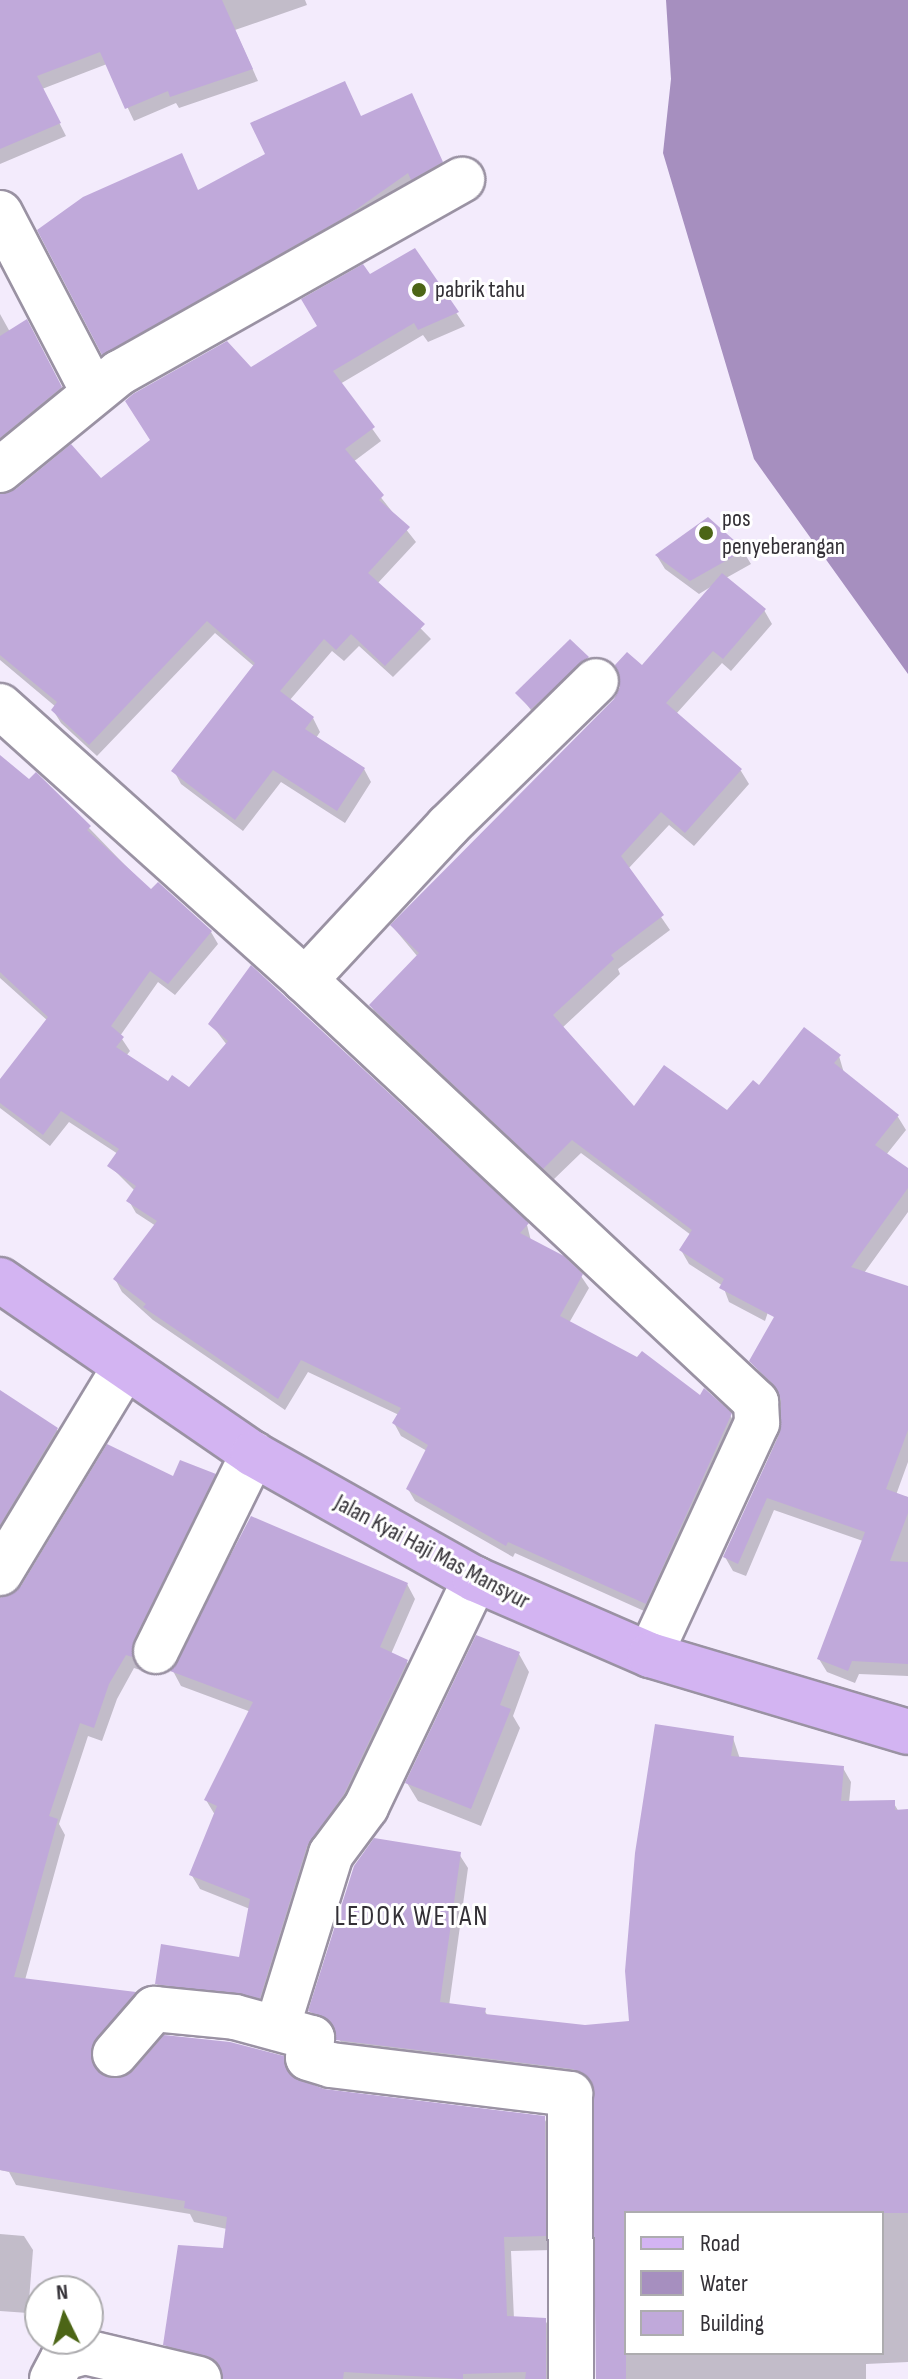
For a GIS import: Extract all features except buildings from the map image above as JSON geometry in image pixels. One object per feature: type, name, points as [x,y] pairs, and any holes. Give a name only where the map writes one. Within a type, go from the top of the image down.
[{"type":"main road","name":"Jalan Kyai Haji Mas Mansyur","points":[[0,1280],[253,1454],[475,1579],[650,1655],[908,1732]]},
{"type":"street","points":[[0,470],[93,392],[226,309],[462,180]]},
{"type":"street","points":[[0,213],[93,392]]},
{"type":"street","points":[[305,980],[448,826],[596,681]]},
{"type":"street","points":[[0,706],[305,980],[756,1402],[757,1423],[650,1655]]},
{"type":"street","points":[[0,1573],[124,1368]]},
{"type":"street","points":[[156,1651],[253,1454]]},
{"type":"street","points":[[277,2028],[331,1854],[366,1807],[475,1579]]},
{"type":"street","points":[[115,2054],[154,2009],[235,2017],[312,2038],[308,2058],[331,2065],[570,2094],[571,2379]]},
{"type":"street","points":[[52,2379],[63,2358],[85,2352],[130,2359],[199,2379]]},
{"type":"water","points":[[666,0],[908,0],[908,674],[754,459],[663,153],[671,79]]},
{"type":"place","name":"pabrik tahu","points":[[419,290]]},
{"type":"place","name":"pos penyeberangan","points":[[706,533]]},
{"type":"district","name":"LEDOK WETAN","points":[[412,1917]]}]
